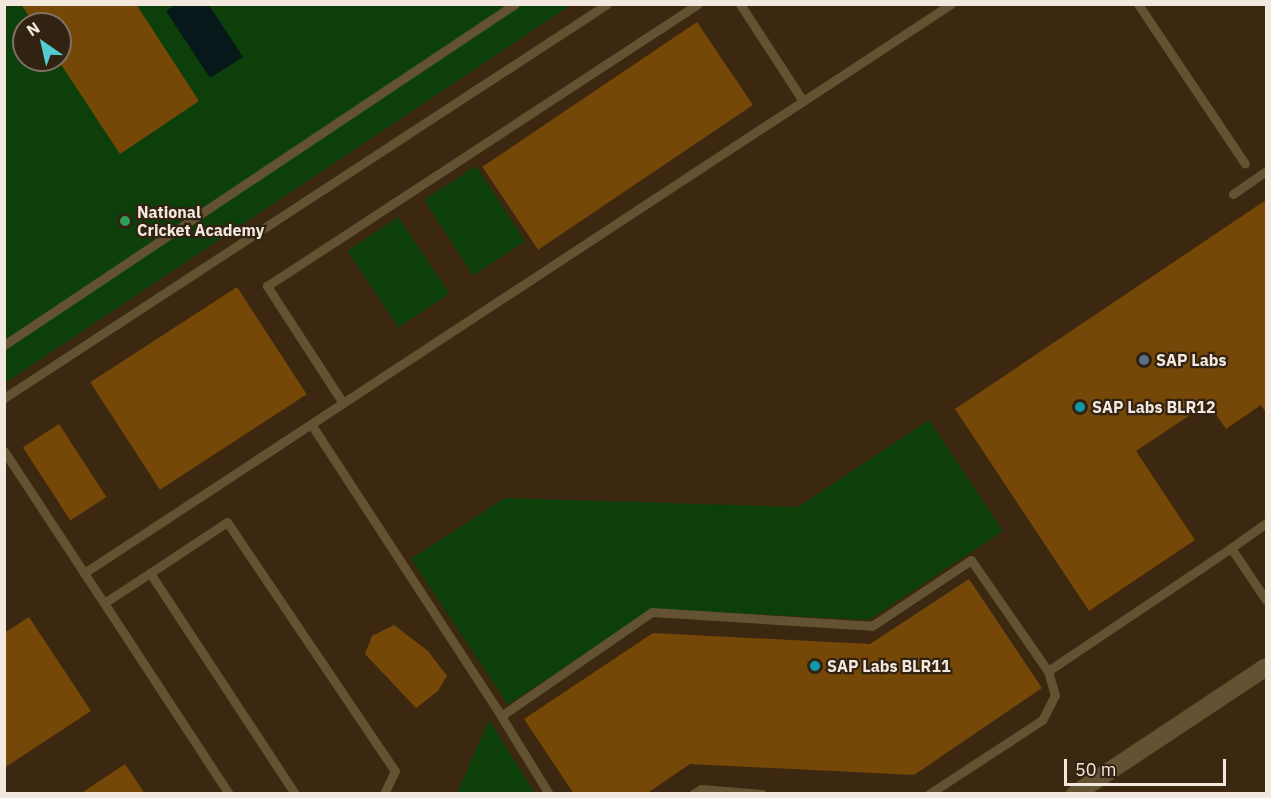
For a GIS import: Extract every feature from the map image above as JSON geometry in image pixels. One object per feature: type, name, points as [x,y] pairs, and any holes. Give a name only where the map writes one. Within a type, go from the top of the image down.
[{"type":"street","points":[[1075,794],[1266,667]]},
{"type":"lane","points":[[4,345],[516,4]]},
{"type":"lane","points":[[4,398],[607,4]]},
{"type":"lane","points":[[343,403],[267,286],[698,4]]},
{"type":"lane","points":[[740,4],[803,101]]},
{"type":"lane","points":[[84,573],[951,4]]},
{"type":"lane","points":[[1138,4],[1245,164]]},
{"type":"lane","points":[[1233,194],[1266,171]]},
{"type":"lane","points":[[311,424],[501,716],[549,794]]},
{"type":"lane","points":[[4,451],[229,794]]},
{"type":"lane","points":[[104,603],[227,522],[395,771],[384,794]]},
{"type":"lane","points":[[1048,671],[1266,523]]},
{"type":"lane","points":[[1231,548],[1266,600]]},
{"type":"lane","points":[[501,716],[652,612],[872,626],[971,560],[1048,671],[1055,695],[1042,720],[929,794]]},
{"type":"lane","points":[[150,573],[295,794]]},
{"type":"lane","points":[[693,794],[700,789],[762,794]]},
{"type":"shaded area","points":[[5,5],[1266,5],[1266,793],[5,794]]},
{"type":"shaded area","points":[[175,5],[209,5],[243,57],[210,78],[166,11]]},
{"type":"green space","name":"National Cricket Academy","points":[[5,5],[571,5],[5,383]]},
{"type":"green space","points":[[476,166],[525,241],[473,275],[424,200]]},
{"type":"green space","points":[[398,217],[449,293],[399,327],[347,251]]},
{"type":"green space","points":[[929,420],[1003,531],[869,620],[652,609],[508,705],[411,559],[505,498],[798,507]]},
{"type":"green space","points":[[489,720],[535,793],[457,793]]},
{"type":"building","points":[[21,4],[136,4],[199,101],[120,154],[66,72],[72,72],[72,12],[26,12]]},
{"type":"building","points":[[697,22],[753,105],[538,250],[482,167]]},
{"type":"building","name":"SAP Labs BLR12","points":[[1266,200],[1266,413],[1261,405],[1226,429],[1208,403],[1136,451],[1195,540],[1089,611],[955,409]]},
{"type":"building","points":[[237,287],[307,394],[160,490],[90,382]]},
{"type":"building","points":[[59,424],[106,497],[70,520],[23,447]]},
{"type":"building","name":"SAP Labs BLR11","points":[[969,579],[1042,688],[914,775],[690,764],[646,794],[574,794],[524,719],[653,633],[870,644]]},
{"type":"building","points":[[29,617],[91,711],[4,768],[4,633]]},
{"type":"building","points":[[394,625],[428,651],[447,676],[438,691],[416,708],[365,654],[372,636]]},
{"type":"building","points":[[125,764],[145,794],[80,794]]},
{"type":"place","name":"National Cricket Academy","points":[[125,221]]},
{"type":"place","name":"SAP Labs","points":[[1144,360]]},
{"type":"place","name":"SAP Labs BLR12","points":[[1080,407]]},
{"type":"place","name":"SAP Labs BLR11","points":[[815,666]]}]
